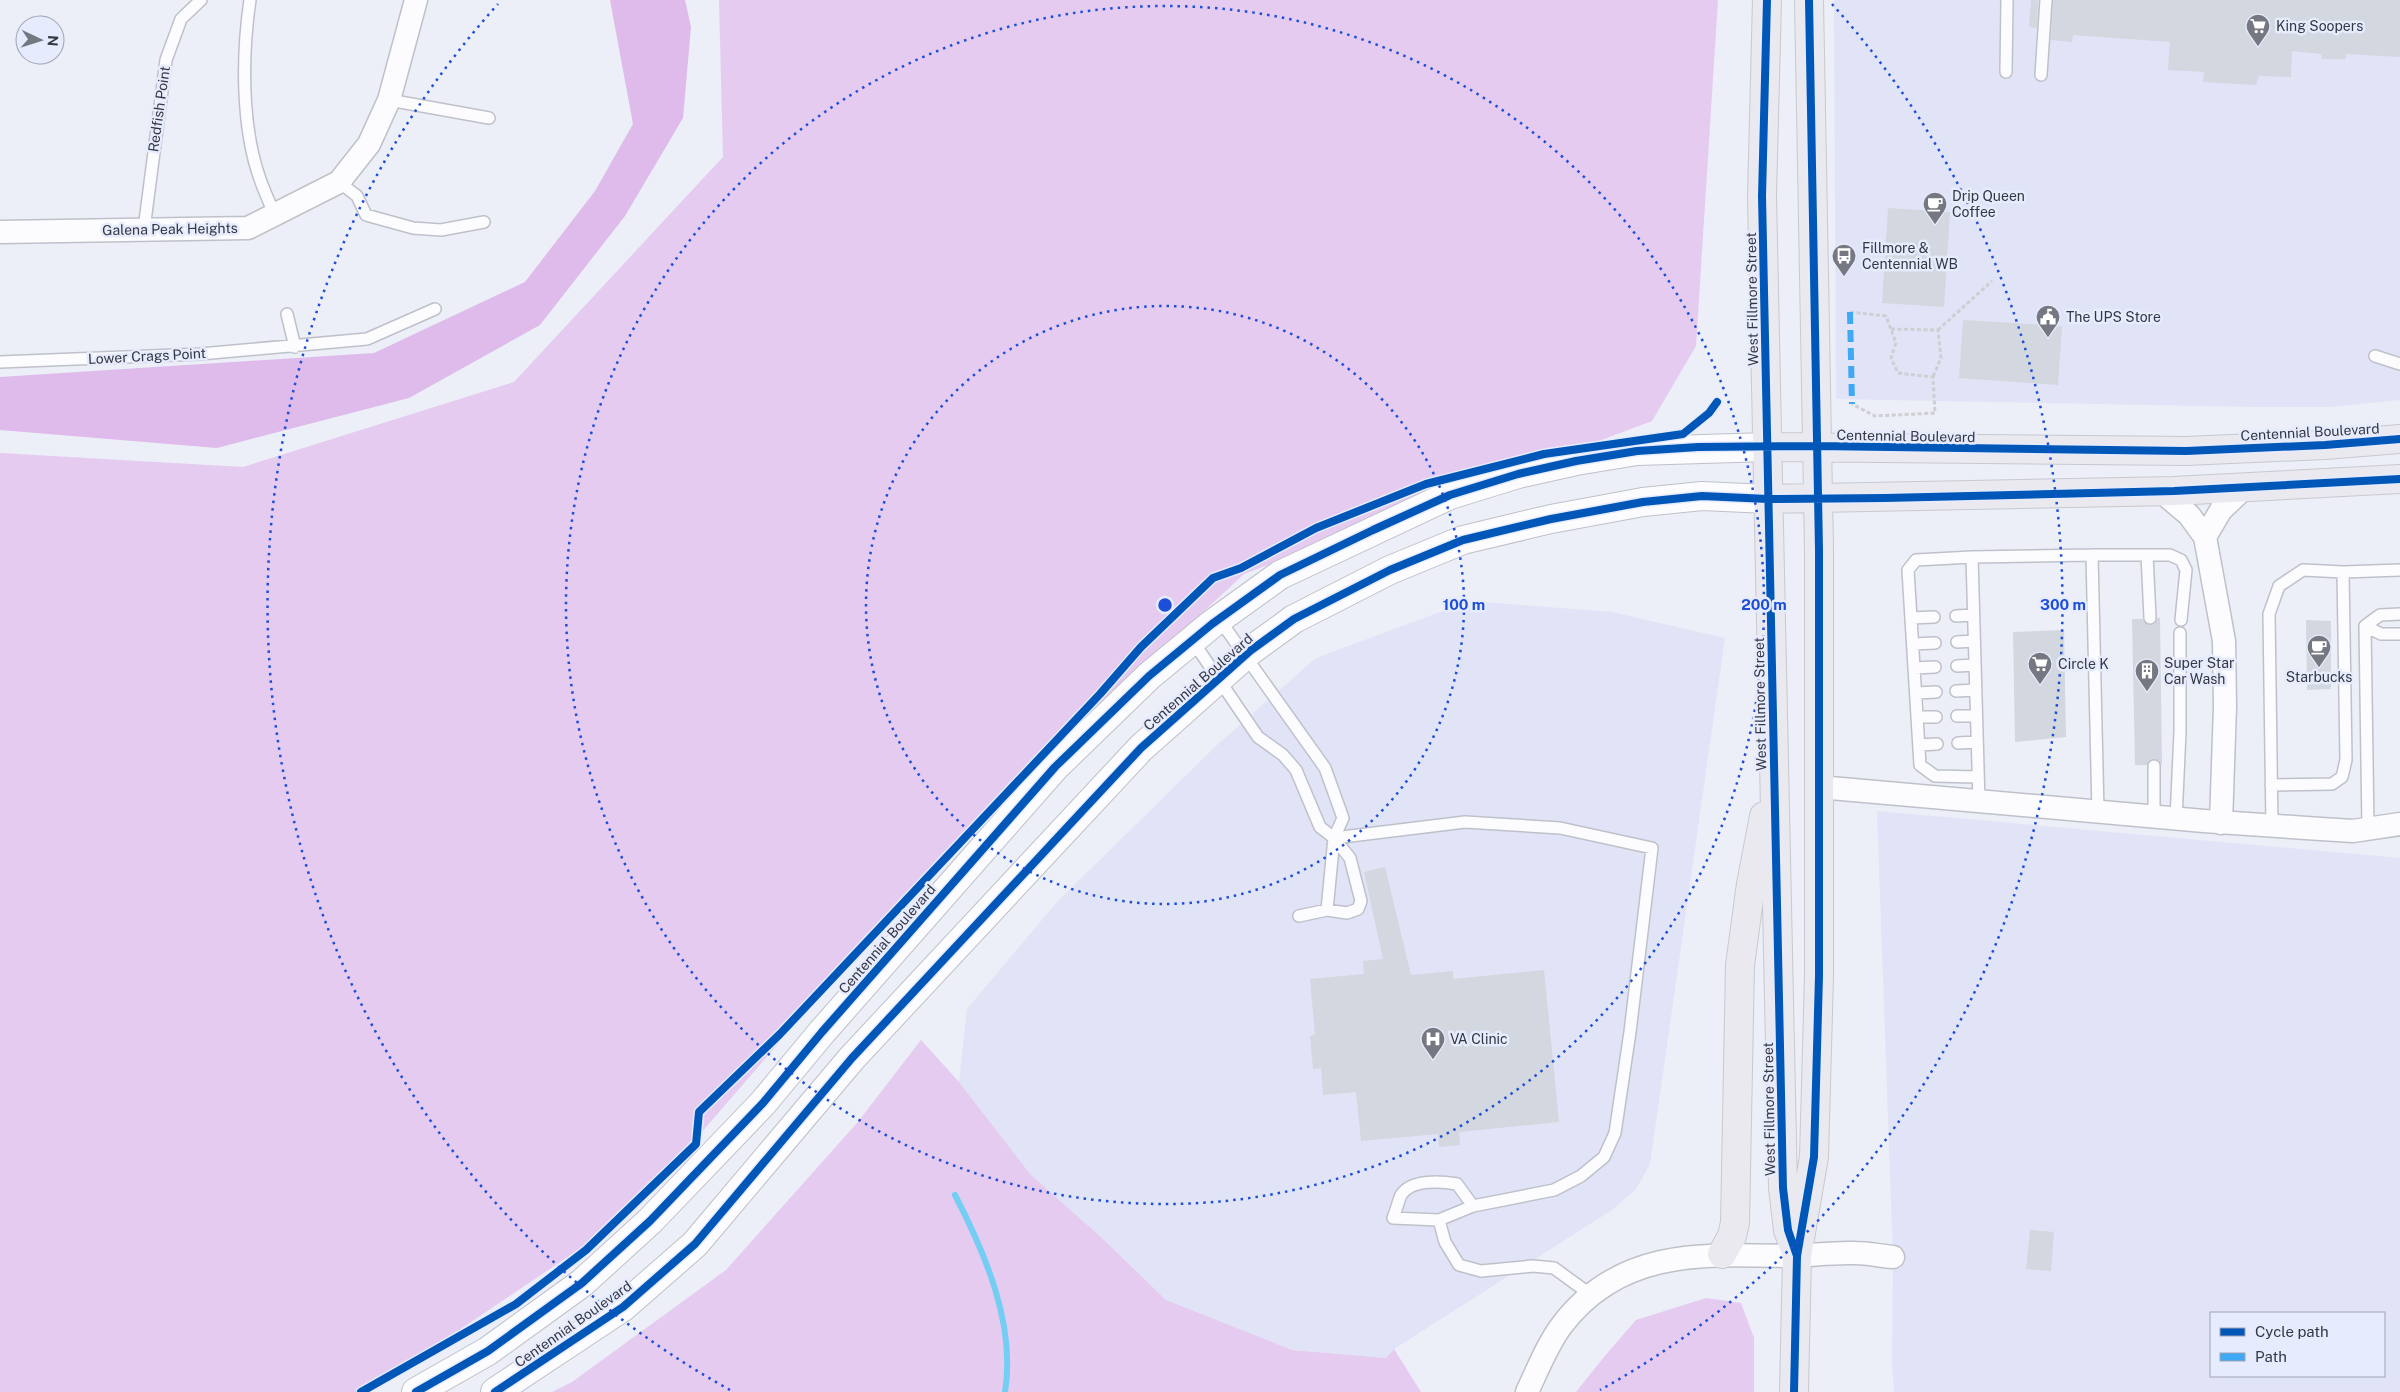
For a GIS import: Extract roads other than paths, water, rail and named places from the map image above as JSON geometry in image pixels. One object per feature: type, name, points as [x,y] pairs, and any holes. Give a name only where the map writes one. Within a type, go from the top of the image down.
[{"type":"main road","name":"West Fillmore Street","points":[[1767,0],[1762,196],[1783,1188],[1788,1230],[1797,1256]]},
{"type":"main road","name":"West Fillmore Street","points":[[1794,1392],[1797,1256],[1814,1157],[1820,976],[1818,498],[1809,0]]},
{"type":"main road","name":"Centennial Boulevard","points":[[416,1392],[488,1351],[582,1283],[650,1221],[763,1103],[1055,767],[1149,676],[1219,619],[1280,575],[1450,495],[1518,474],[1576,461],[1636,451],[1816,446],[2186,451],[2325,445],[2400,439]]},
{"type":"main road","name":"Centennial Boulevard","points":[[495,1392],[623,1307],[695,1244],[852,1058],[1141,748],[1244,656],[1310,609],[1390,570],[1463,540],[1552,519],[1643,502],[1702,496],[1768,499],[2162,492],[2400,479]]},
{"type":"main road","points":[[1722,1254],[1732,1236],[1736,1210],[1740,965],[1751,884],[1774,760]]},
{"type":"main road","points":[[763,1103],[794,1127]]},
{"type":"street","name":"Galena Peak Heights","points":[[0,232],[248,228],[339,182],[369,144],[389,100],[416,0]]},
{"type":"street","points":[[2205,536],[2221,510],[2243,489]]},
{"type":"street","points":[[2162,492],[2189,514],[2205,536],[2224,641],[2225,706],[2221,823]]},
{"type":"street","points":[[1819,787],[2221,823],[2353,831],[2400,824]]},
{"type":"street","points":[[1528,1392],[1543,1358],[1558,1332],[1591,1295],[1617,1278],[1652,1264],[1675,1258],[1722,1254],[1797,1256],[1857,1252],[1893,1257]]},
{"type":"lane","name":"Redfish Point","points":[[144,229],[166,60],[180,19],[201,0]]},
{"type":"lane","points":[[250,0],[245,33],[247,114],[252,152],[259,178],[274,214]]},
{"type":"lane","points":[[2006,72],[2007,0]]},
{"type":"lane","points":[[2041,75],[2046,0]]},
{"type":"lane","points":[[389,100],[489,118]]},
{"type":"lane","points":[[339,182],[357,196],[366,215],[413,228],[441,230],[484,222]]},
{"type":"lane","name":"Lower Crags Point","points":[[0,362],[200,354],[367,339],[435,309]]},
{"type":"lane","points":[[287,314],[294,347]]},
{"type":"lane","points":[[2375,356],[2400,364]]},
{"type":"lane","points":[[2092,555],[2098,812]]},
{"type":"lane","points":[[2147,555],[2150,618]]},
{"type":"lane","points":[[1978,777],[1935,776],[1920,765],[1908,570],[1916,560],[1972,557],[2170,555],[2181,560],[2186,570],[2181,620]]},
{"type":"lane","points":[[1972,557],[1979,802]]},
{"type":"lane","points":[[2272,826],[2269,614],[2279,586],[2303,570],[2342,572],[2400,570]]},
{"type":"lane","points":[[2271,785],[2332,784],[2342,777],[2346,760],[2342,572]]},
{"type":"lane","points":[[2366,626],[2380,615],[2400,614]]},
{"type":"lane","points":[[1956,616],[1973,615]]},
{"type":"lane","points":[[1911,618],[1934,617]]},
{"type":"lane","points":[[1219,619],[1325,768],[1343,818],[1334,838],[1327,910]]},
{"type":"lane","points":[[2366,626],[2381,634],[2400,634]]},
{"type":"lane","points":[[2366,626],[2368,828]]},
{"type":"lane","points":[[2165,818],[2180,732],[2180,633]]},
{"type":"lane","points":[[1192,640],[1258,737],[1283,755],[1296,770],[1320,827],[1334,838],[1350,858],[1361,901],[1358,909],[1347,913],[1327,910],[1299,916]]},
{"type":"lane","points":[[1957,642],[1974,641]]},
{"type":"lane","points":[[1913,644],[1935,643]]},
{"type":"lane","points":[[1957,666],[1974,665]]},
{"type":"lane","points":[[1914,668],[1935,667]]},
{"type":"lane","points":[[1956,691],[1975,690]]},
{"type":"lane","points":[[1916,693],[1936,692]]},
{"type":"lane","points":[[1957,716],[1976,716]]},
{"type":"lane","points":[[1917,718],[1936,717]]},
{"type":"lane","points":[[1958,743],[1977,742]]},
{"type":"lane","points":[[1919,745],[1937,744]]},
{"type":"lane","points":[[2154,766],[2165,818]]},
{"type":"lane","points":[[1334,838],[1465,822],[1560,828],[1652,848],[1630,1032],[1619,1106],[1614,1133],[1604,1158],[1580,1176],[1554,1190],[1474,1206],[1439,1220],[1393,1218],[1402,1195],[1412,1185],[1443,1181],[1457,1184],[1474,1206]]},
{"type":"lane","points":[[1439,1220],[1445,1242],[1459,1265],[1481,1271],[1533,1266],[1554,1268],[1591,1295]]},
{"type":"waterway","points":[[955,1195],[987,1265],[1002,1316],[1006,1341],[1007,1367],[1005,1392]]},
{"type":"place","name":"King Soopers","points":[[2258,47]]},
{"type":"place","name":"Drip Queen Coffee","points":[[1935,225]]},
{"type":"place","name":"Fillmore & Centennial WB","points":[[1844,277]]},
{"type":"place","name":"The UPS Store","points":[[2048,338]]},
{"type":"place","name":"Starbucks","points":[[2319,668]]},
{"type":"place","name":"Circle K","points":[[2040,685]]},
{"type":"place","name":"Super Star Car Wash","points":[[2147,692]]},
{"type":"place","name":"VA Clinic","points":[[1433,1060]]}]
